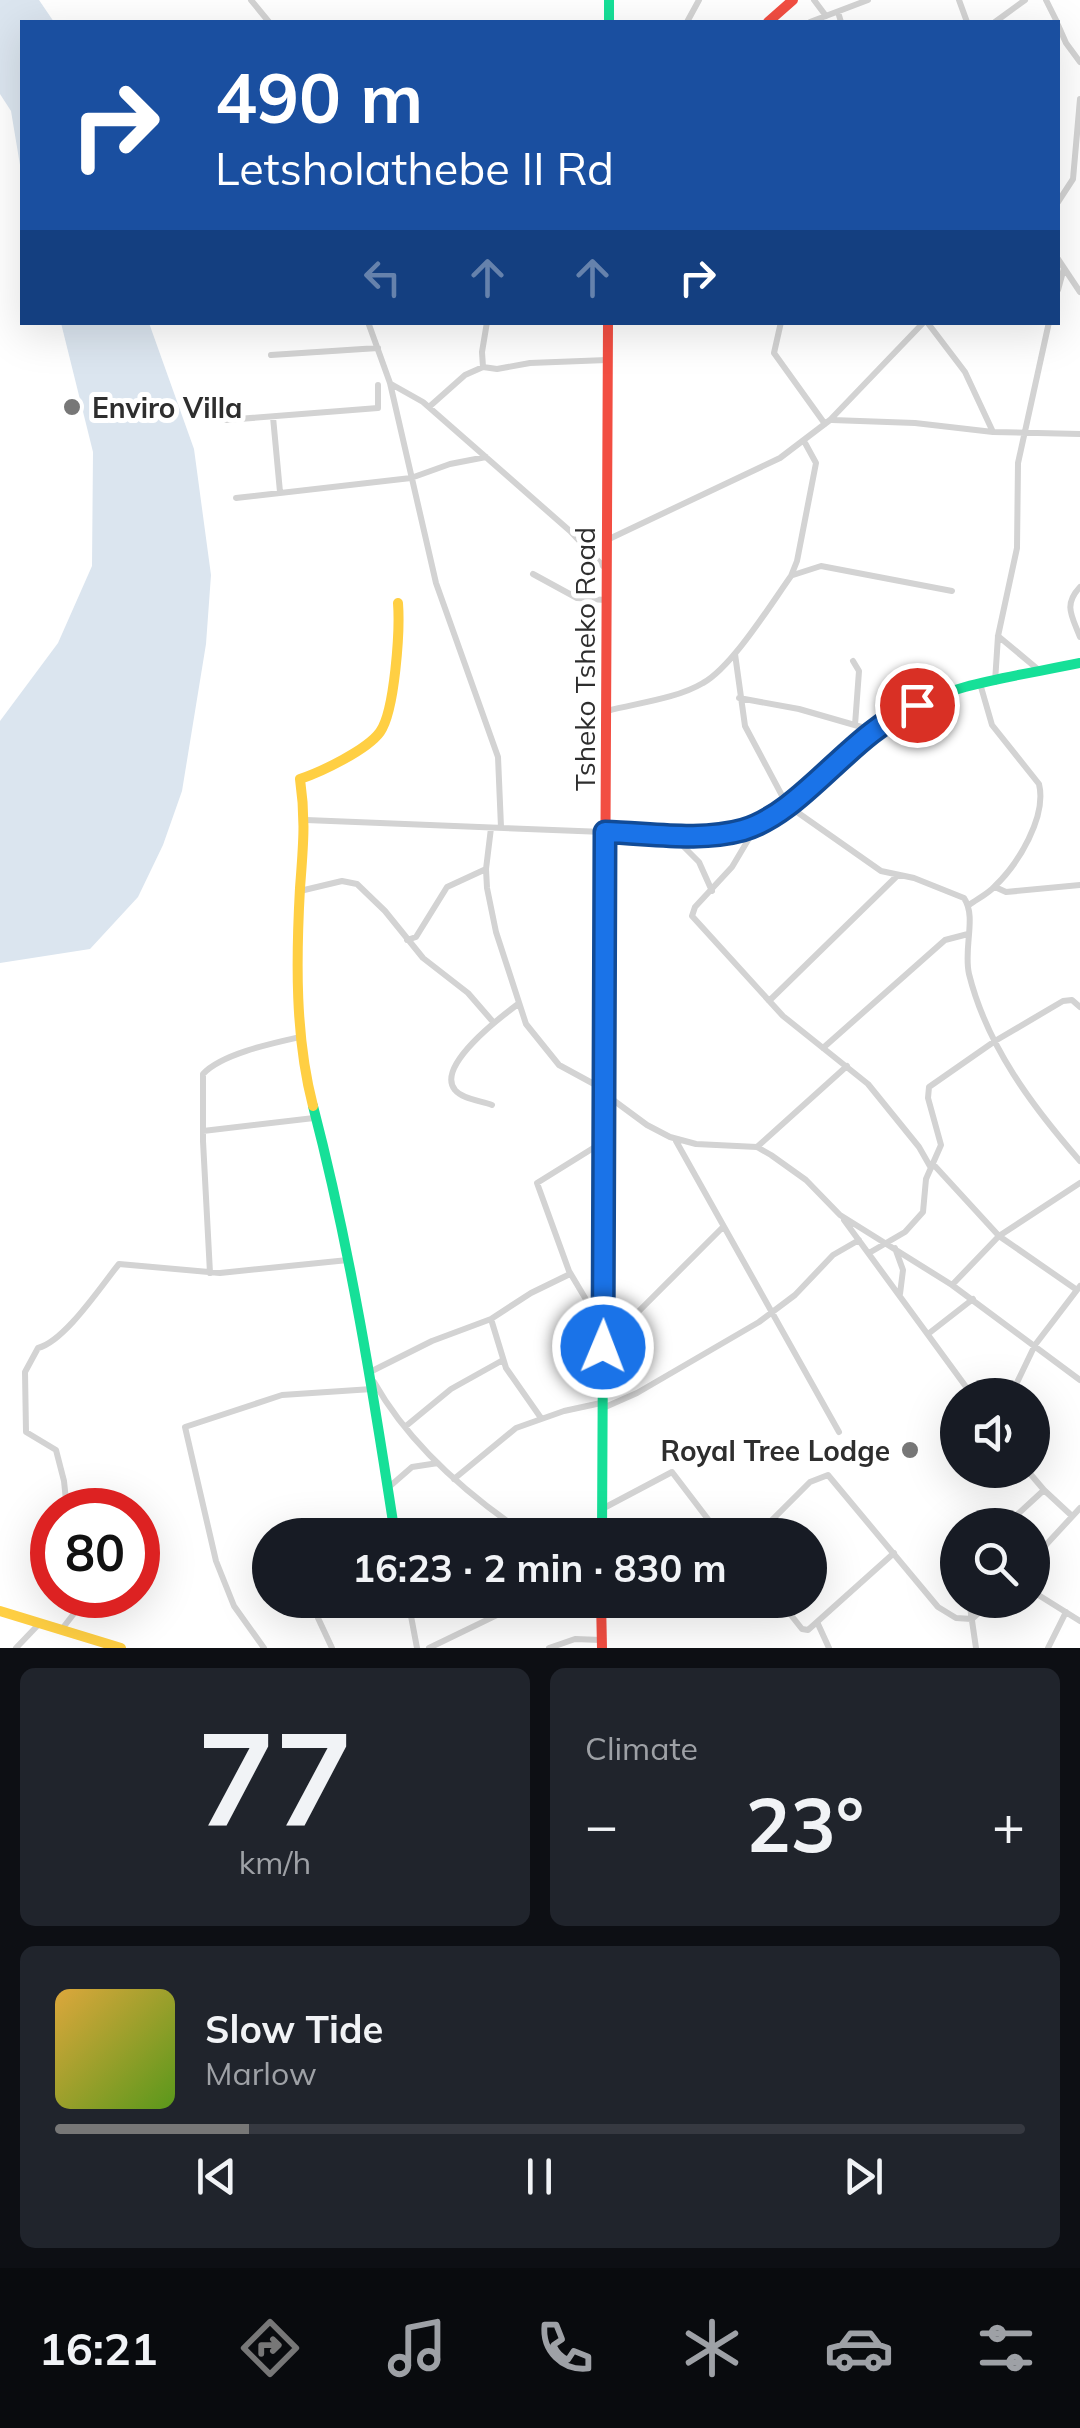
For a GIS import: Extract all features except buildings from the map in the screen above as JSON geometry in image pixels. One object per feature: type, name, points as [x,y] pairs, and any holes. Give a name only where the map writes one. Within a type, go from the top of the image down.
[{"type":"main road","points":[[770,20],[793,0]]},
{"type":"main road","name":"Tsheko Tsheko Road","points":[[602,1518],[608,325]]},
{"type":"main road","points":[[391,1518],[370,1373],[340,1210],[314,1118],[300,1037],[300,892],[306,820],[301,777],[320,772],[378,735],[385,724],[400,629],[398,603]]},
{"type":"main road","points":[[605,832],[712,834],[757,824],[787,805],[872,730],[917,705],[980,686],[1080,664]]},
{"type":"main road","points":[[0,1611],[122,1648]]},
{"type":"main road","points":[[602,1620],[602,1644]]},
{"type":"street","points":[[254,2],[266,0]]},
{"type":"street","points":[[814,0],[826,16]]},
{"type":"street","points":[[815,20],[868,0]]},
{"type":"street","points":[[998,20],[1025,0]]},
{"type":"street","points":[[838,12],[840,20]]},
{"type":"street","points":[[1060,30],[1080,62]]},
{"type":"street","points":[[1060,200],[1077,181],[1080,98]]},
{"type":"street","points":[[1060,261],[1080,292]]},
{"type":"street","points":[[1060,282],[1064,267]]},
{"type":"street","points":[[369,325],[390,383],[436,583],[498,757],[501,827]]},
{"type":"street","points":[[483,367],[487,325]]},
{"type":"street","points":[[779,325],[774,353],[828,422]]},
{"type":"street","points":[[608,540],[769,466],[828,422],[923,325]]},
{"type":"street","points":[[928,325],[965,372],[993,432]]},
{"type":"street","points":[[995,683],[998,636],[1016,548],[1017,470],[1048,325]]},
{"type":"street","points":[[271,355],[378,348]]},
{"type":"street","points":[[429,407],[465,375],[483,367],[608,360]]},
{"type":"street","points":[[390,383],[429,407],[592,552],[607,573]]},
{"type":"street","points":[[226,420],[378,408],[378,385]]},
{"type":"street","points":[[273,417],[280,492]]},
{"type":"street","points":[[828,422],[914,423],[993,432],[1080,434]]},
{"type":"street","points":[[607,712],[694,688],[712,678],[735,654],[792,576],[815,473],[815,458],[804,441]]},
{"type":"street","points":[[236,498],[411,478],[486,457]]},
{"type":"street","points":[[792,576],[821,566],[952,591]]},
{"type":"street","points":[[533,574],[577,598],[606,600]]},
{"type":"street","points":[[1080,587],[1069,606],[1080,637]]},
{"type":"street","points":[[998,636],[1041,672]]},
{"type":"street","points":[[735,654],[739,698],[752,742],[787,805],[874,868],[957,894],[968,905],[968,970],[995,1041],[1019,1084],[1080,1161]]},
{"type":"street","points":[[853,661],[858,671],[855,725]]},
{"type":"street","points":[[968,905],[995,886],[1014,864],[1030,835],[1041,794],[1039,784],[992,725],[980,686]]},
{"type":"street","points":[[739,698],[799,709],[872,730]]},
{"type":"street","points":[[306,820],[605,832]]},
{"type":"street","points":[[757,824],[741,854],[692,916],[769,1001],[848,1066],[894,1114],[932,1166],[999,1236],[1078,1288],[1036,1345],[1020,1378]]},
{"type":"street","points":[[491,828],[486,868],[490,910],[518,1004],[532,1034],[558,1065],[605,1092],[647,1126],[676,1139],[757,1147],[806,1180],[840,1214],[960,1378]]},
{"type":"street","points":[[670,834],[698,862],[712,891]]},
{"type":"street","points":[[407,940],[416,937],[447,888],[486,868]]},
{"type":"street","points":[[769,1001],[898,874]]},
{"type":"street","points":[[300,892],[351,880],[375,901],[423,958],[468,993],[494,1022]]},
{"type":"street","points":[[995,886],[1006,892],[1080,885]]},
{"type":"street","points":[[823,1048],[945,940],[968,934]]},
{"type":"street","points":[[870,1253],[891,1245],[920,1217],[941,1145],[928,1098],[929,1087],[995,1041],[1063,1001],[1074,996],[1080,1006]]},
{"type":"street","points":[[492,1104],[458,1093],[451,1082],[456,1066],[476,1036],[518,1004]]},
{"type":"street","points":[[210,1273],[203,1131],[205,1071],[251,1050],[300,1037]]},
{"type":"street","points":[[757,1147],[848,1066]]},
{"type":"street","points":[[203,1131],[314,1118]]},
{"type":"street","points":[[676,1139],[839,1432]]},
{"type":"street","points":[[603,1328],[570,1274],[537,1181],[604,1142]]},
{"type":"street","points":[[952,1284],[999,1236],[1080,1183]]},
{"type":"street","points":[[840,1214],[952,1284],[1080,1380]]},
{"type":"street","points":[[603,1347],[723,1227]]},
{"type":"street","points":[[454,1479],[506,1435],[540,1418],[637,1393],[772,1312],[795,1295],[820,1266],[859,1240]]},
{"type":"street","points":[[891,1245],[903,1270],[900,1295]]},
{"type":"street","points":[[64,1488],[56,1450],[26,1432],[25,1372],[38,1348],[51,1344],[89,1304],[119,1264],[210,1273],[348,1260]]},
{"type":"street","points":[[501,1518],[479,1504],[406,1426],[370,1373],[432,1341],[491,1319],[570,1274]]},
{"type":"street","points":[[928,1334],[973,1299]]},
{"type":"street","points":[[491,1319],[502,1360],[540,1418]]},
{"type":"street","points":[[406,1426],[451,1389],[502,1360]]},
{"type":"street","points":[[264,1648],[234,1606],[216,1561],[185,1427],[282,1395],[372,1389]]},
{"type":"street","points":[[386,1492],[407,1469],[439,1462]]},
{"type":"street","points":[[602,1509],[672,1472],[707,1518]]},
{"type":"street","points":[[774,1518],[810,1482],[828,1475],[940,1608]]},
{"type":"street","points":[[1024,1508],[1044,1490],[1072,1516]]},
{"type":"street","points":[[1050,1540],[1080,1508]]},
{"type":"street","points":[[793,1618],[802,1629],[818,1624],[894,1553]]},
{"type":"street","points":[[1050,1602],[1080,1621]]},
{"type":"street","points":[[1048,1648],[1066,1612]]},
{"type":"street","points":[[62,1629],[70,1618]]},
{"type":"street","points":[[318,1618],[332,1648]]},
{"type":"street","points":[[412,1618],[418,1648]]},
{"type":"street","points":[[429,1648],[491,1618]]},
{"type":"street","points":[[972,1618],[976,1648]]},
{"type":"street","points":[[16,1648],[40,1623]]},
{"type":"street","points":[[818,1624],[829,1648]]},
{"type":"street","points":[[549,1648],[575,1639],[602,1644]]},
{"type":"shaded area","points":[[0,0],[39,0],[53,20],[20,20],[20,165],[11,111],[0,94]]},
{"type":"shaded area","points":[[61,325],[150,325],[194,449],[211,575],[206,644],[182,791],[163,845],[138,897],[90,949],[0,963],[0,721],[58,643],[92,566],[93,452]]},
{"type":"traffic: fast","points":[[609,0],[609,20]]},
{"type":"traffic: fast","points":[[605,832],[691,836],[739,829],[787,805],[873,730],[916,704],[985,682],[1080,663]]},
{"type":"traffic: fast","points":[[313,1106],[349,1266],[392,1518]]},
{"type":"traffic: fast","points":[[602,1518],[604,1134]]},
{"type":"traffic: slow","points":[[313,1106],[298,998],[303,834],[300,779],[355,753],[380,732],[393,689],[398,603]]},
{"type":"traffic: slow","points":[[0,1611],[121,1648]]},
{"type":"traffic: jam","points":[[770,20],[793,0]]},
{"type":"traffic: jam","points":[[604,1134],[608,325]]},
{"type":"traffic: jam","points":[[601,1618],[602,1648]]},
{"type":"place","name":"Enviro Villa","points":[[72,407]]},
{"type":"place","name":"Royal Tree Lodge","points":[[910,1450]]},
{"type":"route","points":[[603,1347],[605,832],[712,834],[745,829],[781,810],[879,724],[917,705]]}]
